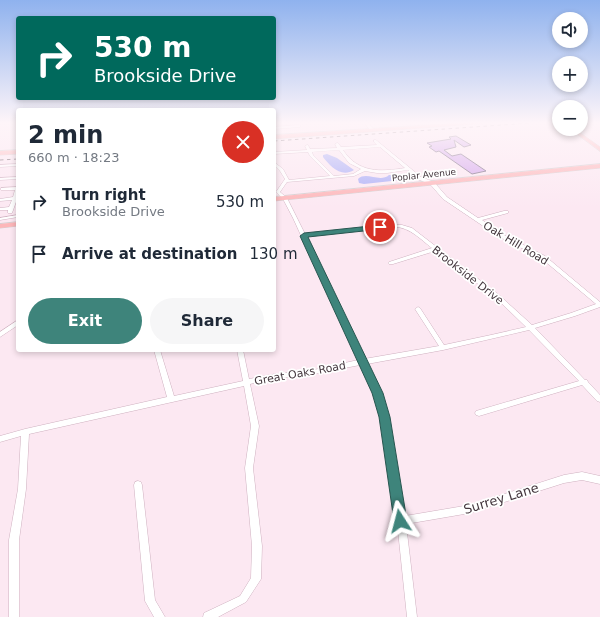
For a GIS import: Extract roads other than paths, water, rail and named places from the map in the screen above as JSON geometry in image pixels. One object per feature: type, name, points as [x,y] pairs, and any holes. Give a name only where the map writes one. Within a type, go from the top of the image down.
[{"type":"main road","points":[[0,154],[16,152]]},
{"type":"main road","name":"Poplar Avenue","points":[[276,199],[600,166]]},
{"type":"main road","points":[[0,226],[16,224]]},
{"type":"street","points":[[276,153],[321,151]]},
{"type":"street","points":[[341,151],[347,159],[363,170],[381,172],[408,169]]},
{"type":"street","points":[[386,151],[419,178],[432,183]]},
{"type":"street","points":[[309,152],[332,177]]},
{"type":"street","points":[[0,166],[16,165]]},
{"type":"street","points":[[276,165],[284,173],[287,181]]},
{"type":"street","points":[[363,170],[354,175],[287,181],[278,190],[278,192],[285,198],[304,236],[364,361],[377,393],[384,417],[400,521],[412,617]]},
{"type":"street","points":[[0,179],[16,178]]},
{"type":"street","points":[[413,185],[419,178]]},
{"type":"street","name":"Oak Hill Road","points":[[432,183],[445,198],[513,243],[543,257],[600,305]]},
{"type":"street","points":[[3,189],[16,188]]},
{"type":"street","points":[[0,200],[16,198]]},
{"type":"street","points":[[0,209],[10,210],[16,198]]},
{"type":"street","points":[[478,220],[506,212]]},
{"type":"street","points":[[0,219],[16,216]]},
{"type":"street","name":"Brookside Drive","points":[[304,236],[402,226],[410,229],[497,296],[531,328],[600,399]]},
{"type":"street","points":[[392,263],[435,248]]},
{"type":"street","name":"Great Oaks Road","points":[[0,439],[25,432],[275,376],[314,372],[364,361],[443,348],[531,328],[566,318],[600,305]]},
{"type":"street","points":[[418,310],[443,348]]},
{"type":"street","points":[[0,335],[16,323]]},
{"type":"street","points":[[158,352],[171,399]]},
{"type":"street","points":[[209,617],[244,600],[256,579],[257,546],[249,468],[255,426],[240,352]]},
{"type":"street","points":[[479,413],[585,382]]},
{"type":"street","points":[[14,617],[14,540],[22,489],[25,432]]},
{"type":"street","name":"Surrey Lane","points":[[400,521],[470,509],[564,479],[582,476],[600,480]]},
{"type":"street","points":[[138,485],[150,601],[160,617]]},
{"type":"water","points":[[327,154],[337,158],[354,170],[345,173],[336,170],[323,157],[323,155]]},
{"type":"water","points":[[389,175],[402,175],[405,177],[401,180],[364,184],[359,183],[358,179],[365,176],[381,178]]},
{"type":"railway","points":[[0,160],[16,159]]}]
